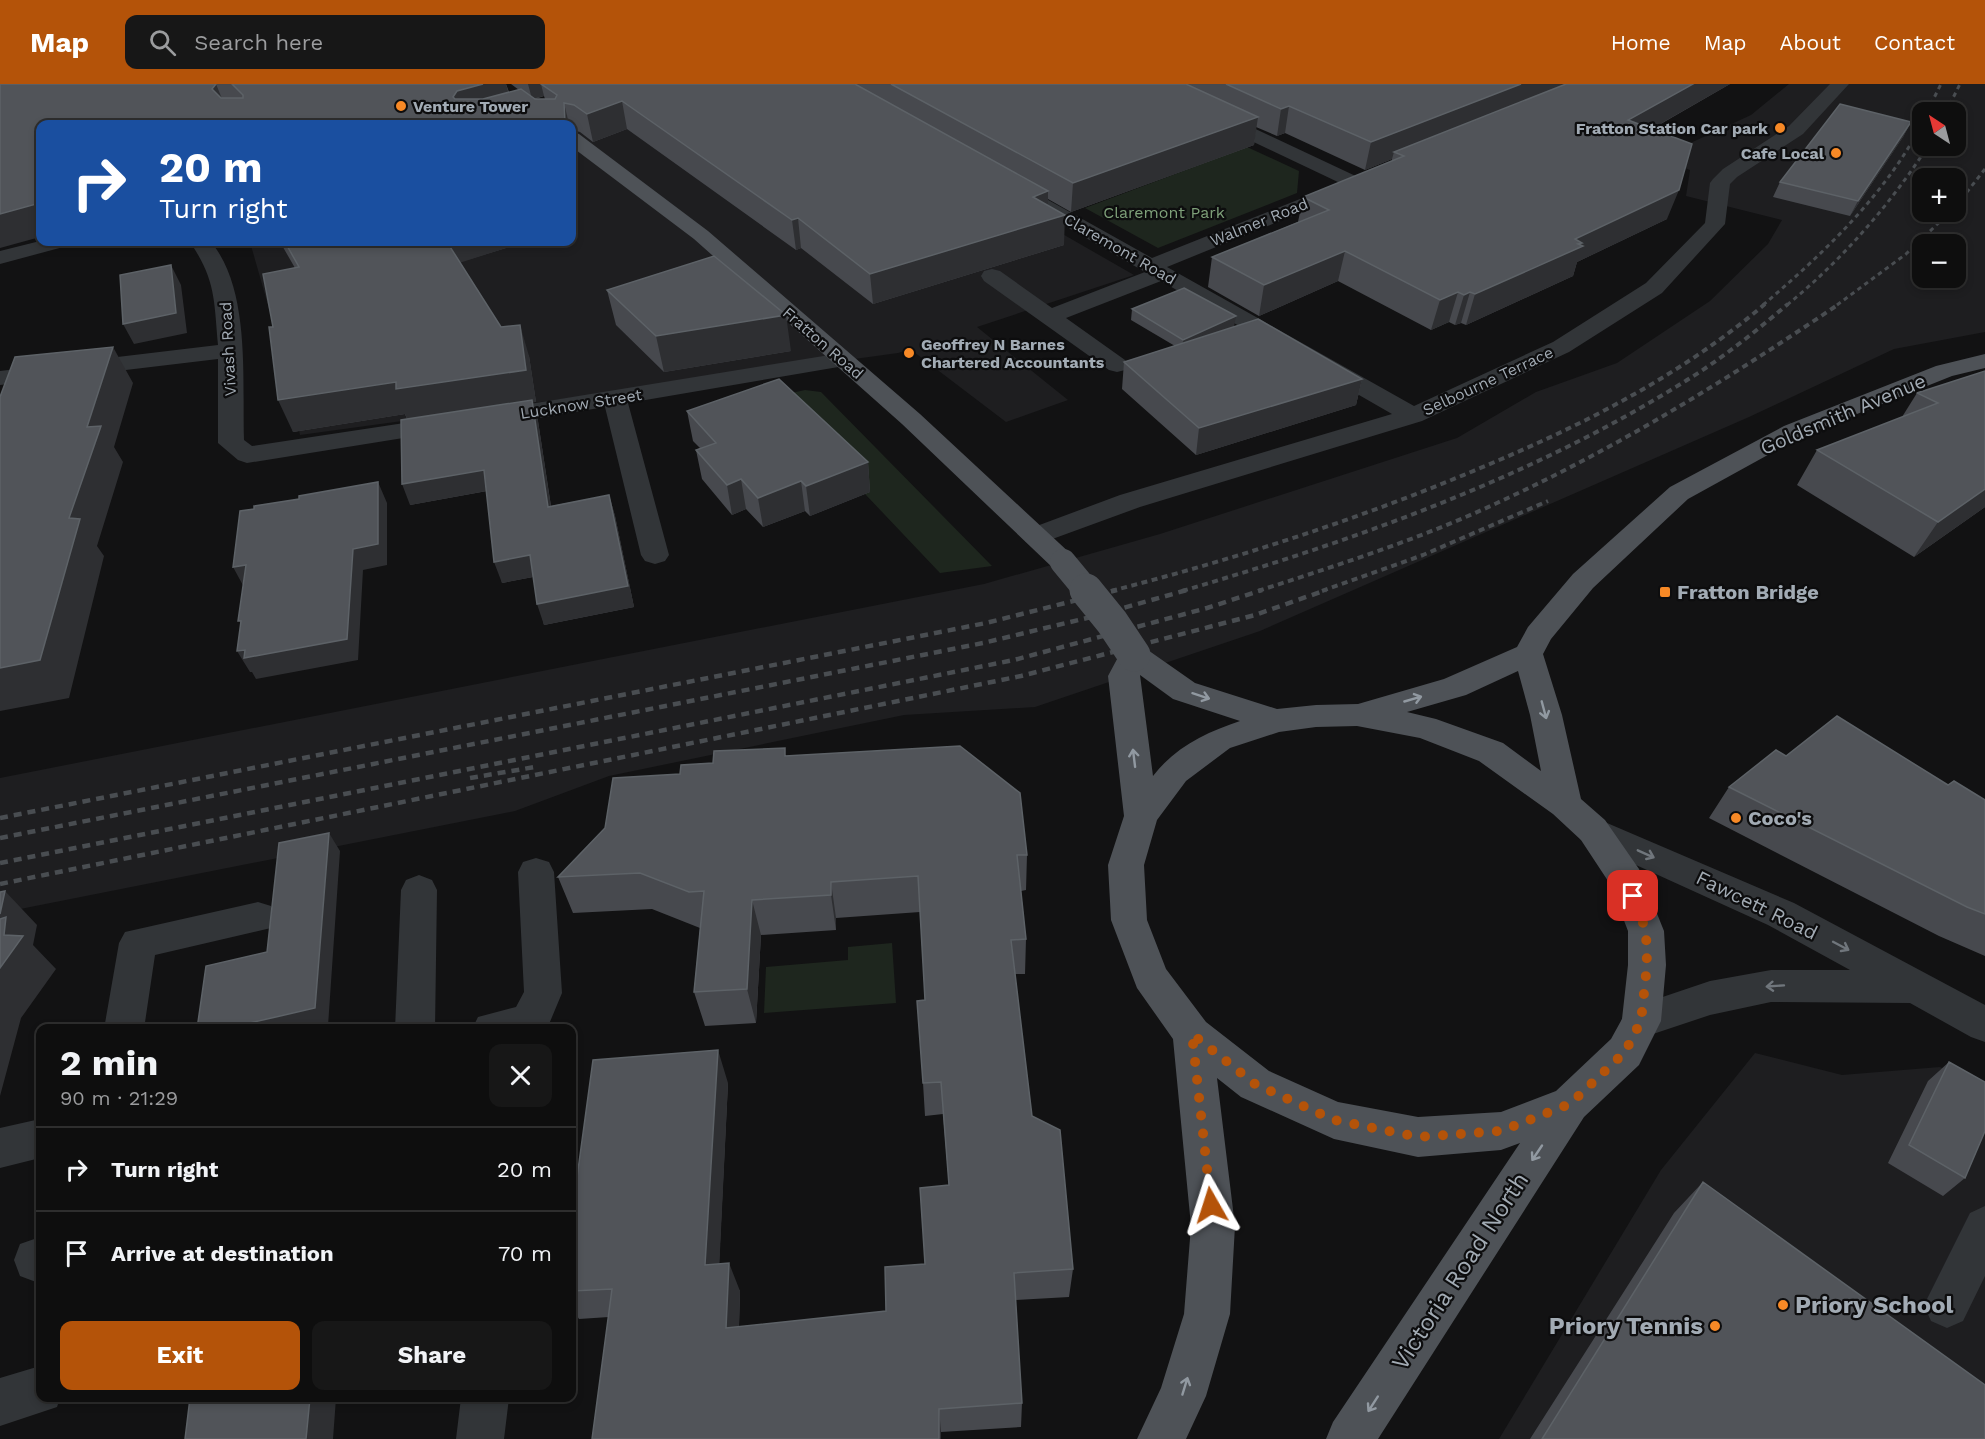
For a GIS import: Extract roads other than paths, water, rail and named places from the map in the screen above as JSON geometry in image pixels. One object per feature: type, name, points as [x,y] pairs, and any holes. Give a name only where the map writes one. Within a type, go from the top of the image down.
[{"type":"main road","name":"Fratton Road","points":[[576,141],[701,235],[911,419],[1036,536],[1063,562],[1112,622],[1136,666]]},
{"type":"main road","name":"Goldsmith Avenue","points":[[1528,654],[1539,634],[1583,581],[1679,493],[1794,431],[1944,371],[1985,361]]},
{"type":"main road","points":[[1357,716],[1455,687],[1528,654],[1546,715],[1565,805]]},
{"type":"main road","points":[[1141,816],[1174,772],[1220,740],[1277,721],[1316,716],[1357,716],[1425,727],[1491,752],[1565,805],[1593,830],[1626,879],[1646,931],[1647,965],[1641,1021],[1625,1052],[1570,1104],[1501,1131],[1418,1137],[1334,1120],[1255,1084],[1192,1034],[1150,977],[1129,920],[1126,865],[1141,816],[1136,666],[1184,691],[1277,721]]},
{"type":"main road","points":[[1161,1439],[1182,1396],[1207,1314],[1213,1226],[1192,1034]]},
{"type":"main road","name":"Victoria Road North","points":[[1350,1439],[1570,1104]]},
{"type":"street","points":[[1154,88],[1183,84]]},
{"type":"street","name":"Selbourne Terrace","points":[[1036,536],[1130,501],[1413,416],[1561,347],[1654,288],[1715,224],[1720,183],[1730,173],[1796,130],[1840,84]]},
{"type":"street","points":[[1154,88],[1355,183]]},
{"type":"street","name":"Walmer Road","points":[[1048,317],[1376,175]]},
{"type":"street","name":"Claremont Road","points":[[1004,184],[1413,416]]},
{"type":"street","points":[[0,258],[45,246]]},
{"type":"street","name":"Vivash Road","points":[[203,246],[209,253],[224,287],[230,351],[231,443],[247,456]]},
{"type":"street","points":[[992,276],[1117,365]]},
{"type":"street","points":[[1,381],[230,351]]},
{"type":"street","name":"Lucknow Street","points":[[247,456],[615,399],[842,360]]},
{"type":"street","points":[[615,399],[655,555]]},
{"type":"street","name":"Fawcett Road","points":[[1593,830],[1756,902],[1985,1025]]},
{"type":"street","points":[[518,1024],[543,993],[536,872]]},
{"type":"street","points":[[415,1024],[419,890]]},
{"type":"street","points":[[125,1024],[138,943],[258,917]]},
{"type":"street","name":"Fawcett Road","points":[[1641,1021],[1710,998],[1771,986],[1918,988]]},
{"type":"street","points":[[0,1148],[36,1140]]},
{"type":"street","points":[[1947,1305],[1985,1228]]},
{"type":"street","points":[[0,1402],[36,1391]]},
{"type":"street","points":[[480,1439],[484,1402]]},
{"type":"railway","points":[[1932,102],[1941,84]]},
{"type":"railway","points":[[1951,102],[1960,84]]},
{"type":"railway","points":[[1763,305],[1809,265],[1852,221],[1891,174],[1912,141]]},
{"type":"railway","points":[[1787,305],[1864,231],[1898,190],[1921,156]]},
{"type":"railway","points":[[1966,193],[1985,169]]},
{"type":"railway","points":[[1837,305],[1906,254],[1940,222]]},
{"type":"railway","points":[[1111,591],[1251,552],[1343,521],[1516,453],[1591,417],[1664,377],[1698,355],[1765,304]]},
{"type":"railway","points":[[1182,591],[1378,527],[1442,503],[1568,447],[1628,415],[1700,372],[1788,304]]},
{"type":"railway","points":[[1258,591],[1409,540],[1468,516],[1542,481],[1672,411],[1839,304]]},
{"type":"railway","points":[[1322,591],[1423,555],[1548,501]]},
{"type":"railway","points":[[0,818],[986,623],[1117,590]]},
{"type":"railway","points":[[0,838],[983,643],[1091,617],[1187,590]]},
{"type":"railway","points":[[0,863],[1014,660],[1207,608],[1262,590]]},
{"type":"railway","points":[[0,884],[1021,676],[1255,615],[1326,590]]},
{"type":"railway","points":[[470,778],[535,767]]},
{"type":"place","name":"Venture Tower","points":[[401,106]]},
{"type":"place","name":"Fratton Station Car park","points":[[1780,128]]},
{"type":"place","name":"Cafe Local","points":[[1836,153]]},
{"type":"place","name":"Geoffrey N Barnes Chartered Accountants","points":[[909,353]]},
{"type":"place","name":"Fratton Bridge","points":[[1665,592]]},
{"type":"place","name":"Coco's","points":[[1736,818]]},
{"type":"place","name":"Priory School","points":[[1783,1305]]},
{"type":"place","name":"Priory Tennis","points":[[1715,1326]]},
{"type":"park label","name":"Claremont Park","points":[[1164,212]]}]
